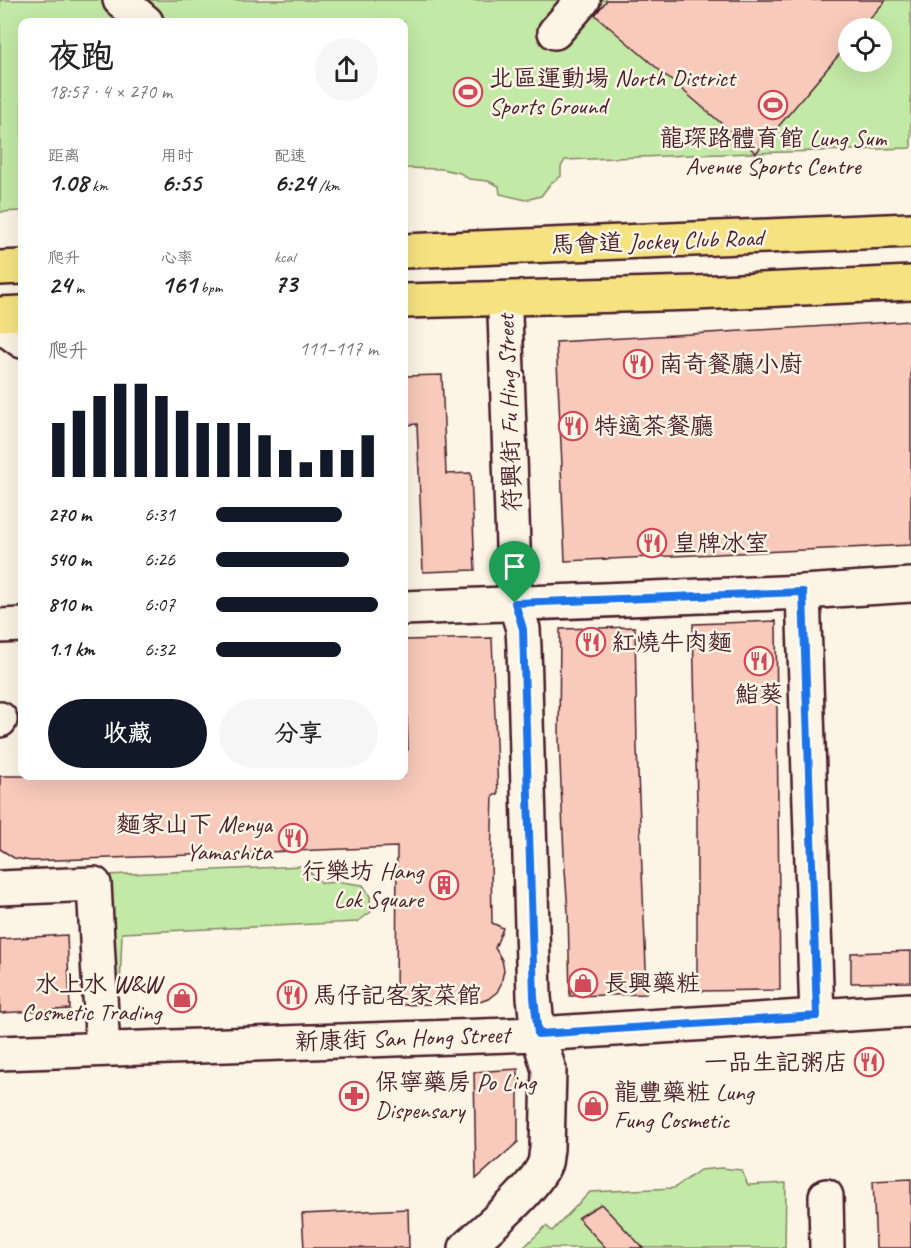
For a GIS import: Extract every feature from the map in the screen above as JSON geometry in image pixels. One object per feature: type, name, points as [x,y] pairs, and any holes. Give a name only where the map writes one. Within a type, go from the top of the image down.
[{"type":"main road","name":"馬會道 Jockey Club Road","points":[[408,251],[911,230]]},
{"type":"main road","points":[[0,268],[18,267]]},
{"type":"main road","points":[[409,305],[506,299],[911,284]]},
{"type":"main road","points":[[0,314],[18,313]]},
{"type":"street","points":[[120,0],[141,18]]},
{"type":"street","points":[[555,32],[583,0]]},
{"type":"street","name":"符興街 Fu Hing Street","points":[[466,1248],[523,1193],[540,1171],[547,1149],[549,1070],[538,1034],[534,997],[523,629],[515,603],[506,299]]},
{"type":"street","points":[[0,325],[18,338]]},
{"type":"street","points":[[408,608],[803,592],[911,585]]},
{"type":"street","points":[[803,592],[817,1016]]},
{"type":"street","points":[[0,626],[18,625]]},
{"type":"street","points":[[0,888],[94,884],[102,1034]]},
{"type":"street","name":"新康街 San Hong Street","points":[[0,1053],[538,1034],[911,1010]]},
{"type":"street","points":[[826,1196],[827,1248]]},
{"type":"green space","points":[[0,0],[911,0],[911,148],[565,160],[561,167],[561,176],[551,183],[541,196],[526,200],[500,194],[499,186],[488,181],[469,179],[460,173],[442,169],[408,168],[408,18],[18,18],[18,211],[0,212]]},
{"type":"green space","points":[[303,866],[322,883],[341,882],[363,885],[370,896],[371,912],[357,922],[122,933],[120,989],[108,999],[81,987],[87,949],[107,875]]},
{"type":"green space","points":[[721,1168],[741,1170],[748,1185],[786,1183],[785,1248],[523,1248],[546,1226],[552,1231],[590,1192],[674,1188],[700,1170]]},
{"type":"building","points":[[607,0],[886,0],[871,18],[838,18],[838,56],[756,153],[595,15]]},
{"type":"building","points":[[911,321],[911,545],[565,561],[556,342]]},
{"type":"building","points":[[442,375],[446,474],[471,473],[475,570],[423,572],[417,424],[408,425],[408,376]]},
{"type":"building","points":[[776,621],[780,990],[697,991],[697,804],[693,624]]},
{"type":"building","points":[[635,627],[637,749],[647,992],[646,994],[570,996],[559,739],[560,629]]},
{"type":"building","points":[[492,638],[498,795],[493,795],[492,923],[503,928],[495,948],[502,960],[504,970],[497,992],[488,999],[477,1003],[396,1005],[397,847],[31,861],[14,858],[0,849],[0,776],[18,776],[18,780],[408,780],[408,640]]},
{"type":"building","points":[[67,935],[70,1009],[0,1013],[0,939]]},
{"type":"building","points":[[911,951],[911,982],[851,983],[851,953]]},
{"type":"building","points":[[518,1069],[518,1142],[476,1179],[474,1072]]},
{"type":"building","points":[[911,1179],[911,1248],[876,1248],[873,1181]]},
{"type":"building","points":[[601,1204],[643,1248],[606,1248],[578,1218]]},
{"type":"building","points":[[408,1209],[409,1248],[304,1248],[302,1214]]},
{"type":"place","name":"北區運動場 North District Sports Ground","points":[[468,92]]},
{"type":"place","name":"龍琛路體育館 Lung Sum Avenue Sports Centre","points":[[773,105]]},
{"type":"place","name":"南奇餐廳小廚","points":[[638,364]]},
{"type":"place","name":"特適茶餐廳","points":[[573,426]]},
{"type":"place","name":"皇牌冰室","points":[[652,543]]},
{"type":"place","name":"紅燒牛肉麵","points":[[591,642]]},
{"type":"place","name":"鮨葵","points":[[759,661]]},
{"type":"place","name":"麵家山下 Menya Yamashita","points":[[293,838]]},
{"type":"place","name":"行樂坊 Hang Lok Square","points":[[444,885]]},
{"type":"place","name":"長興藥粧","points":[[583,983]]},
{"type":"place","name":"馬仔記客家菜館","points":[[292,995]]},
{"type":"place","name":"水上水 W&W Cosmetic Trading","points":[[182,998]]},
{"type":"place","name":"一品生記粥店","points":[[869,1062]]},
{"type":"place","name":"保寧藥房 Po Ling Dispensary","points":[[354,1096]]},
{"type":"place","name":"龍豐藥粧 Lung Fung Cosmetic","points":[[593,1106]]},
{"type":"route","points":[[803,592],[817,1016],[538,1034],[534,997],[523,629],[515,603],[803,592]]}]
